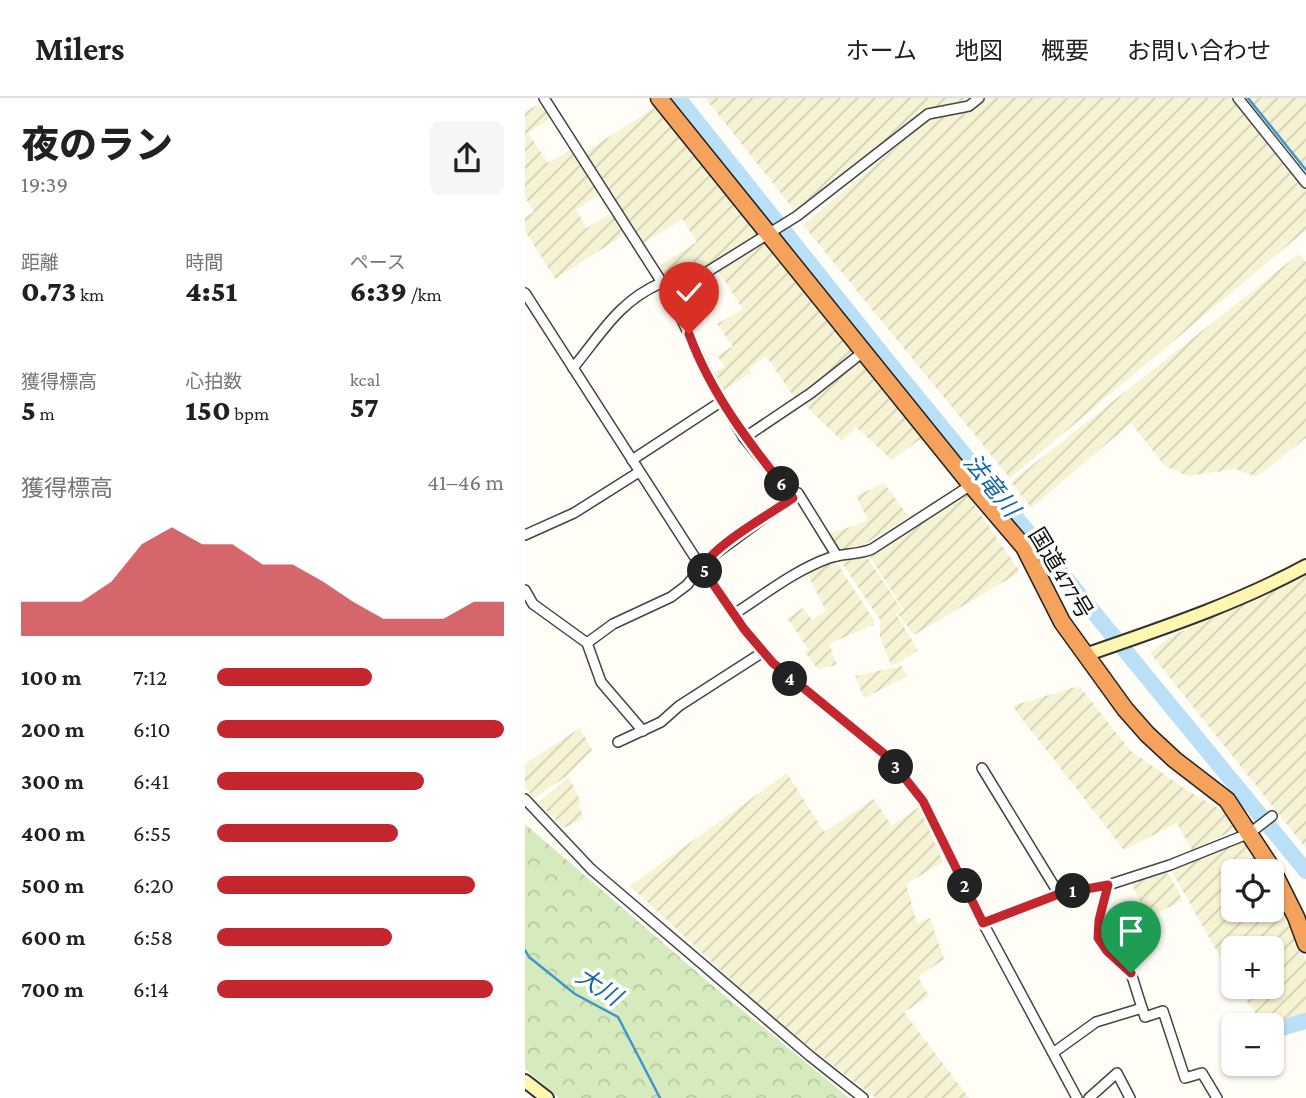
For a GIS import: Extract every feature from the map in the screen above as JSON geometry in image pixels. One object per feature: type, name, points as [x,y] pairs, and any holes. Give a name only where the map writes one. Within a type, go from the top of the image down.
[{"type":"highway","name":"国道477号","points":[[659,98],[1024,547],[1062,622],[1125,709],[1175,760],[1227,800],[1252,832],[1296,917],[1306,944]]},
{"type":"street","points":[[544,98],[670,295],[697,355],[744,438],[793,498]]},
{"type":"street","points":[[670,295],[797,216],[928,114],[969,106],[979,98]]},
{"type":"street","points":[[1238,98],[1306,183]]},
{"type":"street","points":[[573,368],[625,303],[661,284]]},
{"type":"street","points":[[525,293],[529,309],[573,368],[702,568],[763,652],[805,691],[888,757],[923,801],[983,923],[1077,1098]]},
{"type":"street","points":[[744,438],[811,393],[863,352]]},
{"type":"street","points":[[632,460],[722,401]]},
{"type":"street","points":[[525,535],[574,513],[639,472]]},
{"type":"street","points":[[734,614],[813,565],[837,556],[863,553],[872,549],[971,485]]},
{"type":"street","points":[[587,643],[613,624],[671,597],[687,585],[707,560],[729,542],[799,493],[837,556]]},
{"type":"street","points":[[1085,655],[1184,621],[1306,566]]},
{"type":"street","points":[[525,590],[533,604],[587,643],[601,682],[643,731]]},
{"type":"street","points":[[618,742],[661,722],[679,706],[763,652]]},
{"type":"street","points":[[982,768],[1059,894]]},
{"type":"street","points":[[525,799],[591,869],[863,1098]]},
{"type":"street","points":[[983,923],[1059,894],[1108,885],[1170,865],[1252,832],[1272,816]]},
{"type":"street","points":[[1108,885],[1099,920],[1098,938],[1107,951],[1131,973],[1145,1017],[1163,1011],[1185,1078],[1202,1073],[1217,1098]]},
{"type":"street","points":[[1053,1053],[1096,1022],[1142,1008]]},
{"type":"street","points":[[1089,1098],[1117,1073],[1130,1098]]},
{"type":"street","points":[[525,1081],[547,1098]]},
{"type":"shaded area","points":[[705,98],[971,98],[928,110],[794,210]]},
{"type":"shaded area","points":[[984,98],[1306,98],[1306,230],[1010,478],[803,225],[931,118],[969,110]]},
{"type":"shaded area","points":[[539,104],[541,108],[544,106],[551,118],[528,133],[548,163],[572,149],[598,191],[596,196],[576,210],[587,228],[609,214],[612,217],[615,215],[625,232],[555,279],[525,231],[525,217],[534,212],[525,197],[525,112]]},
{"type":"shaded area","points":[[656,107],[759,234],[677,288],[668,285],[656,268],[697,242],[682,219],[641,245],[582,154]]},
{"type":"shaded area","points":[[762,242],[767,244],[853,354],[823,382],[796,400],[766,356],[749,369],[751,373],[721,392],[710,375],[725,367],[717,356],[733,346],[717,324],[743,309],[718,271]]},
{"type":"shaded area","points":[[1299,254],[1306,262],[1306,438],[1256,477],[1236,469],[1188,476],[1165,466],[1131,423],[1031,508],[1011,482]]},
{"type":"shaded area","points":[[859,358],[922,438],[892,460],[856,427],[842,441],[803,403]]},
{"type":"shaded area","points":[[884,483],[909,517],[857,549],[838,552],[826,533],[868,520],[856,496]]},
{"type":"shaded area","points":[[966,493],[1020,572],[914,635],[898,614],[904,610],[870,557]]},
{"type":"shaded area","points":[[867,557],[902,610],[896,614],[918,650],[899,663],[891,665],[880,637],[880,620],[842,563],[844,560]]},
{"type":"shaded area","points":[[835,560],[874,620],[873,625],[829,644],[837,665],[818,669],[804,651],[809,650],[787,618],[803,608],[812,620],[826,611],[807,573],[827,561]]},
{"type":"shaded area","points":[[1306,573],[1306,848],[1150,653],[1171,636]]},
{"type":"shaded area","points":[[901,666],[908,676],[864,698],[855,676]]},
{"type":"shaded area","points":[[1079,686],[1131,751],[1188,791],[1225,812],[1237,829],[1192,850],[1177,823],[1124,850],[1012,706]]},
{"type":"shaded area","points":[[580,728],[592,750],[565,777],[535,798],[525,788],[525,764]]},
{"type":"shaded area","points":[[787,773],[824,832],[874,799],[892,826],[919,807],[943,862],[906,884],[917,923],[930,918],[944,959],[918,977],[929,996],[904,1012],[969,1098],[876,1098],[776,1021],[630,886]]},
{"type":"shaded area","points":[[569,777],[581,802],[578,805],[584,818],[564,828],[538,803]]},
{"type":"shaded area","points":[[1247,840],[1259,859],[1221,859],[1221,922],[1284,922],[1284,911],[1306,961],[1306,1016],[1284,1022],[1284,1013],[1255,1013],[1246,1001],[1284,999],[1284,936],[1221,936],[1221,959],[1171,870]]},
{"type":"shaded area","points":[[1165,872],[1170,875],[1182,900],[1148,918],[1131,882]]},
{"type":"green space","points":[[525,824],[712,985],[849,1098],[559,1098],[525,1069]]},
{"type":"waterway","name":"法竜川","points":[[678,98],[890,364],[1306,871]]},
{"type":"waterway","points":[[1248,98],[1306,170]]},
{"type":"waterway","name":"大川","points":[[525,950],[529,957],[575,994],[618,1017],[660,1098]]},
{"type":"waterway","points":[[1284,1027],[1306,1021]]},
{"type":"route","points":[[689,334],[697,355],[744,438],[793,498],[729,542],[707,560],[702,568],[744,629],[773,663],[888,757],[923,801],[983,923],[1059,894],[1108,885],[1099,920],[1098,938],[1107,951],[1131,973]]}]
